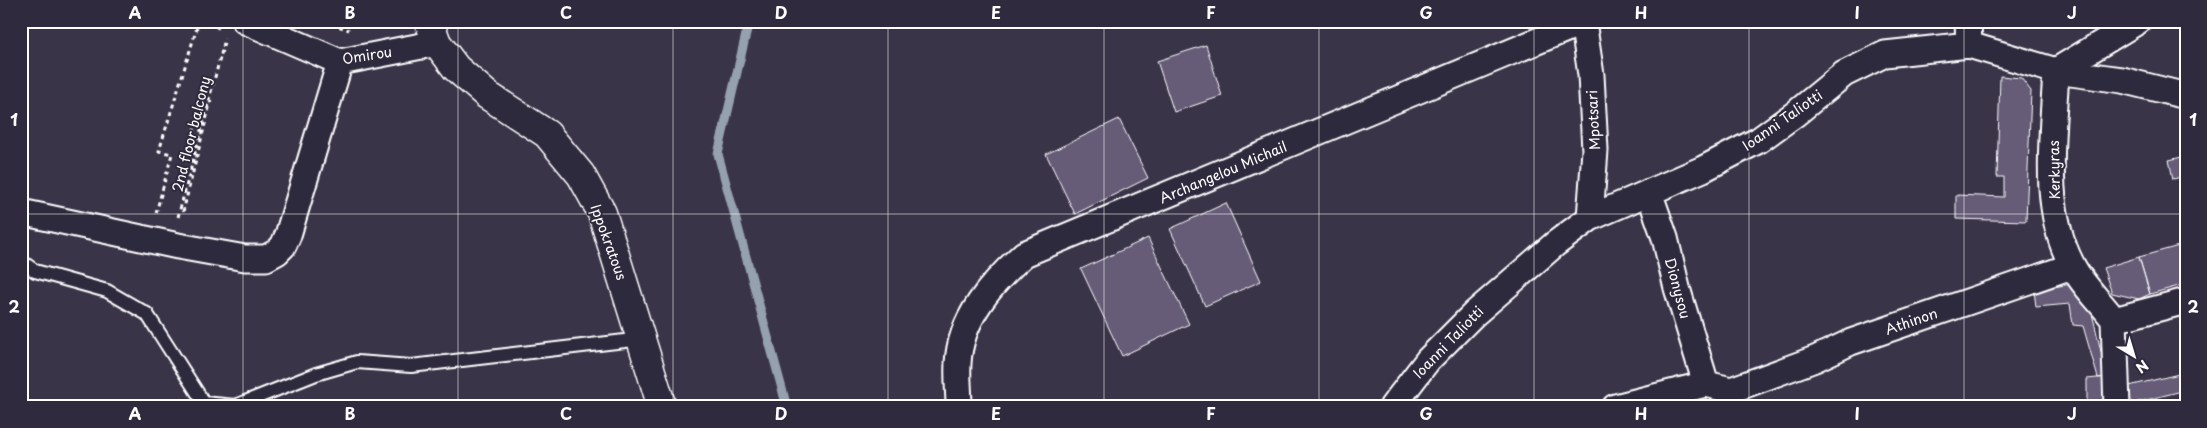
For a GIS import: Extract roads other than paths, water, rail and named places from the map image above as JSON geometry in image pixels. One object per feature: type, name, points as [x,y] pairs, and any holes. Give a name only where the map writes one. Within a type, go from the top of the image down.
[{"type":"street","name":"Omirou","points":[[245,21],[340,62],[433,32]]},
{"type":"street","points":[[2056,71],[2138,21]]},
{"type":"street","name":"Mpotsari","points":[[1583,22],[1591,76],[1595,150],[1590,218]]},
{"type":"street","name":"Archangelou Michail","points":[[960,407],[958,363],[974,310],[997,278],[1024,254],[1583,22]]},
{"type":"street","name":"Ippokratous","points":[[433,32],[456,68],[487,95],[547,134],[581,175],[602,212],[662,407]]},
{"type":"street","name":"Ioanni Taliotti","points":[[1392,407],[1428,360],[1474,314],[1555,244],[1590,218],[1703,169],[1759,140],[1844,74],[1885,54],[1969,33],[2056,71],[2122,80],[2186,96]]},
{"type":"street","points":[[21,212],[178,246],[245,258],[266,258],[283,246],[288,235],[340,62]]},
{"type":"street","name":"Kerkyras","points":[[2056,71],[2051,165],[2053,200],[2059,233],[2072,266]]},
{"type":"street","name":"Dionysou","points":[[1650,192],[1666,238],[1677,288],[1706,384]]},
{"type":"street","points":[[2072,266],[2114,320],[2117,407]]},
{"type":"street","name":"Athinon","points":[[1615,407],[1706,384],[1733,398],[1851,342],[2072,266]]},
{"type":"street","points":[[2114,320],[2186,301]]},
{"type":"lane","points":[[21,261],[35,271],[108,291],[147,314],[204,403],[235,406],[316,374],[357,362],[411,366],[642,339]]},
{"type":"waterway","points":[[749,21],[718,154],[787,407]]}]
